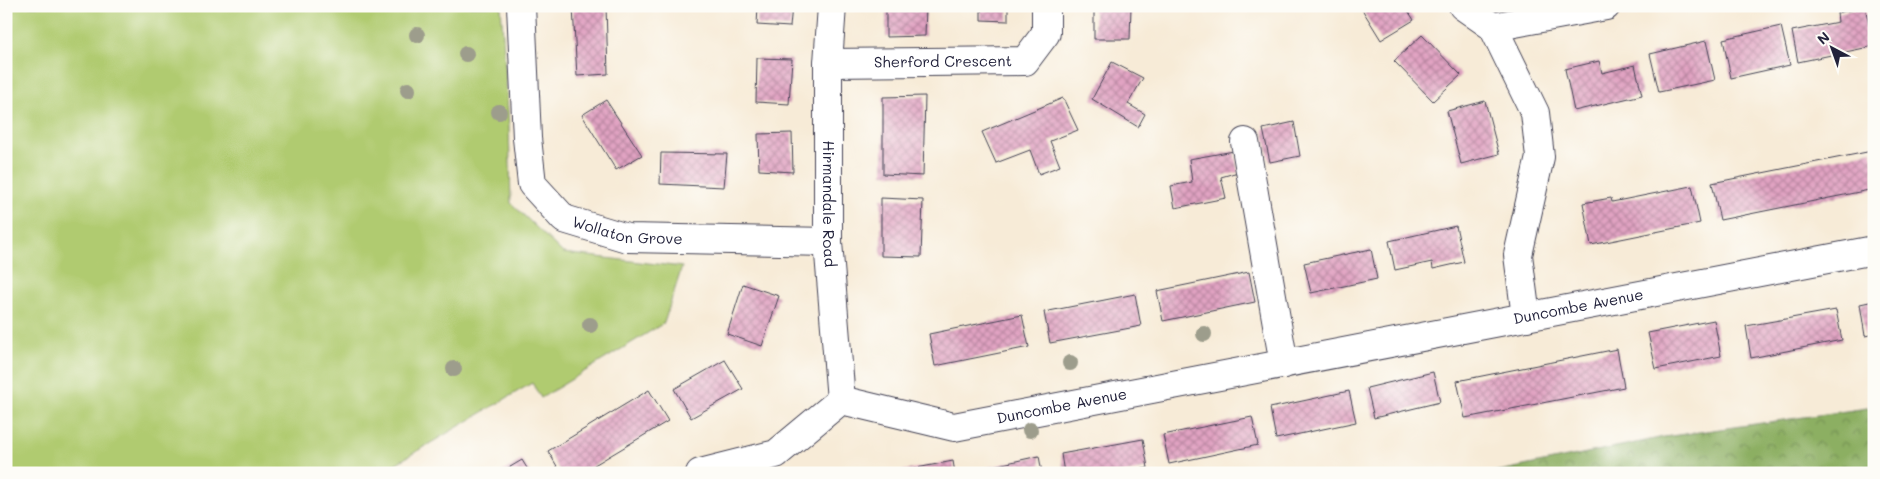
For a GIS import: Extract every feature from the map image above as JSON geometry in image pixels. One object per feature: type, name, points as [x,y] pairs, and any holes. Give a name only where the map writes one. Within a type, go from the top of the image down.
[{"type":"street","name":"Wollaton Grove","points":[[520,6],[532,184],[564,219],[627,238],[828,242]]},
{"type":"street","name":"Hirmandale Road","points":[[832,6],[828,63],[828,242],[841,400]]},
{"type":"street","name":"Sherford Crescent","points":[[828,63],[1025,62],[1046,33],[1046,6]]},
{"type":"street","points":[[1463,6],[1493,27],[1536,113],[1540,157],[1518,255],[1526,318]]},
{"type":"street","points":[[1493,27],[1606,6]]},
{"type":"street","points":[[1245,142],[1284,364]]},
{"type":"street","name":"Duncombe Avenue","points":[[841,400],[954,427],[1874,250]]},
{"type":"street","points":[[700,473],[776,454],[841,400]]},
{"type":"green space","points":[[6,6],[501,6],[509,126],[511,203],[563,253],[682,267],[664,323],[541,398],[532,383],[380,473],[6,473]]},
{"type":"green space","points":[[1874,407],[1874,473],[1490,473],[1664,437]]},
{"type":"building","points":[[606,6],[608,74],[577,76],[573,8]]},
{"type":"building","points":[[758,6],[792,6],[790,27],[757,25]]},
{"type":"building","points":[[886,6],[926,6],[925,36],[886,37]]},
{"type":"building","points":[[981,6],[1008,6],[1008,21],[981,20]]},
{"type":"building","points":[[1094,6],[1131,6],[1130,39],[1094,39]]},
{"type":"building","points":[[1360,6],[1405,6],[1414,20],[1381,40]]},
{"type":"building","points":[[1865,7],[1874,46],[1798,62],[1792,31],[1838,22],[1837,13]]},
{"type":"building","points":[[1781,26],[1790,65],[1731,78],[1723,39]]},
{"type":"building","points":[[1422,35],[1461,75],[1433,101],[1394,61]]},
{"type":"building","points":[[1706,41],[1715,80],[1659,92],[1650,54]]},
{"type":"building","points":[[757,58],[792,59],[789,104],[756,102]]},
{"type":"building","points":[[1599,61],[1602,73],[1635,65],[1642,95],[1574,111],[1565,69]]},
{"type":"building","points":[[1112,62],[1143,78],[1128,104],[1145,114],[1138,127],[1092,99]]},
{"type":"building","points":[[925,96],[923,176],[883,174],[883,97]]},
{"type":"building","points":[[1063,98],[1078,130],[1050,141],[1060,166],[1039,174],[1030,150],[996,163],[982,132]]},
{"type":"building","points":[[606,100],[642,155],[616,170],[582,115]]},
{"type":"building","points":[[1485,101],[1499,154],[1461,164],[1447,111]]},
{"type":"building","points":[[1294,122],[1300,156],[1270,162],[1263,129]]},
{"type":"building","points":[[792,133],[793,172],[759,170],[758,134]]},
{"type":"building","points":[[1234,151],[1238,172],[1221,177],[1226,198],[1175,208],[1171,186],[1192,182],[1189,159]]},
{"type":"building","points":[[1872,151],[1874,189],[1720,220],[1712,183]]},
{"type":"building","points":[[661,153],[727,154],[724,187],[660,184]]},
{"type":"building","points":[[1692,186],[1700,223],[1591,245],[1583,203],[1611,198],[1612,202]]},
{"type":"building","points":[[881,198],[923,200],[921,257],[881,256]]},
{"type":"building","points":[[1456,226],[1464,262],[1433,269],[1432,262],[1395,270],[1389,241]]},
{"type":"building","points":[[1371,249],[1377,279],[1311,293],[1304,263]]},
{"type":"building","points":[[1249,272],[1255,302],[1163,321],[1157,291]]},
{"type":"building","points":[[743,284],[779,296],[762,346],[727,334]]},
{"type":"building","points":[[1135,294],[1141,326],[1050,343],[1044,312]]},
{"type":"building","points":[[1874,301],[1874,334],[1865,336],[1860,304]]},
{"type":"building","points":[[1836,310],[1842,340],[1751,358],[1746,326]]},
{"type":"building","points":[[1022,315],[1029,347],[935,366],[929,334]]},
{"type":"building","points":[[1714,320],[1721,356],[1656,369],[1648,333]]},
{"type":"building","points":[[1617,349],[1624,387],[1465,418],[1457,381]]},
{"type":"building","points":[[725,360],[743,389],[691,418],[674,389]]},
{"type":"building","points":[[1433,372],[1440,402],[1374,418],[1367,388]]},
{"type":"building","points":[[649,390],[668,421],[581,473],[561,473],[548,451]]},
{"type":"building","points":[[1349,391],[1356,422],[1276,439],[1270,408]]},
{"type":"building","points":[[1252,417],[1258,445],[1169,464],[1163,435]]},
{"type":"building","points":[[1143,439],[1148,468],[1121,473],[1064,473],[1061,454]]},
{"type":"building","points":[[1039,456],[1042,473],[975,473],[975,470]]},
{"type":"building","points":[[522,460],[530,473],[500,473]]},
{"type":"building","points":[[953,461],[955,473],[896,473],[896,472]]}]
